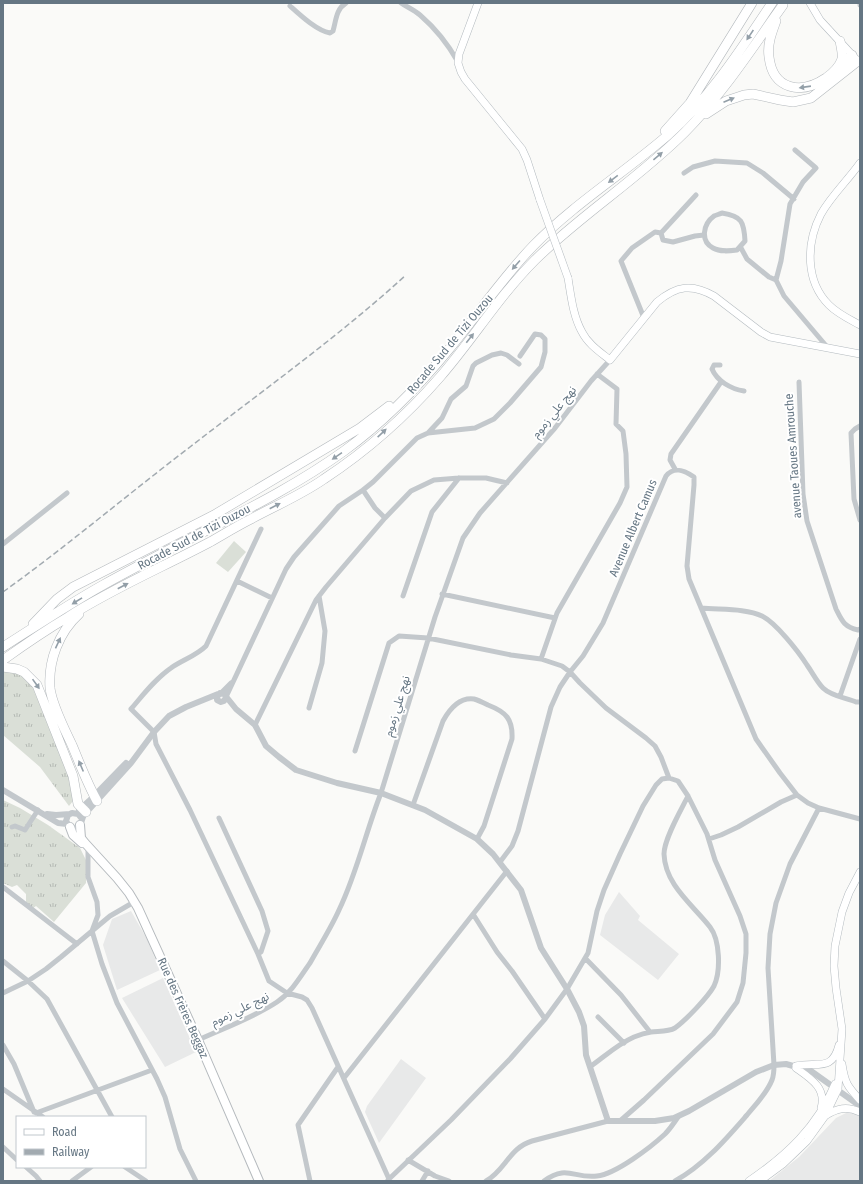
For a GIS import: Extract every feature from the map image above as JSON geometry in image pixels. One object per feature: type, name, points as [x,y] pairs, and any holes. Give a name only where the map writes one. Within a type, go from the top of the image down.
[{"type":"highway","points":[[644,155],[690,103],[752,3]]},
{"type":"highway","name":"Rocade Sud de Tizi Ouzou","points":[[3,647],[104,584],[226,521],[296,482],[345,451],[375,426],[418,384],[451,346],[500,283],[550,229],[644,155],[669,134],[697,106],[725,70],[772,3]]},
{"type":"highway","points":[[784,4],[769,40],[768,56],[772,70],[777,78],[790,87],[802,88],[812,86],[820,82],[838,68],[857,60]]},
{"type":"highway","points":[[687,130],[726,84],[784,4]]},
{"type":"highway","points":[[838,68],[842,54],[840,41]]},
{"type":"highway","points":[[687,130],[713,108],[735,97],[753,94],[793,102],[811,98],[857,60]]},
{"type":"highway","name":"Rocade Sud de Tizi Ouzou","points":[[3,660],[88,605],[296,496],[322,481],[353,459],[406,412],[440,376],[494,307],[534,262],[562,235],[687,130]]},
{"type":"highway","points":[[25,632],[57,599],[73,587],[214,515],[360,428],[418,384]]},
{"type":"highway","points":[[88,605],[65,629],[56,647],[51,672],[50,690],[95,799]]},
{"type":"highway","points":[[3,667],[17,669],[24,672],[37,685],[70,768],[75,784],[79,815]]},
{"type":"main road","points":[[478,3],[461,45],[458,63],[460,72],[474,92],[522,149],[568,278],[573,307],[582,332],[594,348],[610,360],[657,302],[666,294],[685,287],[706,291],[770,337],[860,354]]},
{"type":"main road","points":[[810,3],[820,20],[857,60]]},
{"type":"main road","points":[[860,163],[822,213],[814,228],[810,245],[810,261],[813,278],[819,292],[826,301],[841,315],[860,325]]},
{"type":"main road","points":[[79,815],[81,838],[88,848]]},
{"type":"main road","name":"Rue des Frères Beggaz","points":[[68,825],[73,835],[117,878],[134,902],[198,1040],[259,1181]]},
{"type":"main road","points":[[760,1181],[798,1151],[807,1141],[835,1090],[841,1057],[842,1029],[834,966],[835,946],[842,912],[849,893],[860,872]]},
{"type":"main road","points":[[796,1067],[802,1065],[816,1066],[827,1064],[834,1058],[838,1049],[842,1029]]},
{"type":"main road","points":[[841,1057],[845,1079],[849,1087],[860,1100]]},
{"type":"main road","points":[[796,1067],[814,1080],[822,1093],[822,1116]]},
{"type":"main road","points":[[749,1181],[795,1145],[822,1116],[832,1111],[848,1108],[860,1111]]},
{"type":"street","points":[[290,6],[308,21],[326,33],[330,33],[333,31],[338,10],[346,3]]},
{"type":"street","points":[[401,3],[419,14],[434,28],[452,51],[458,63]]},
{"type":"street","points":[[776,280],[781,261],[790,204],[803,182],[816,168],[795,150]]},
{"type":"street","points":[[684,173],[693,167],[715,161],[747,163],[763,173],[794,198]]},
{"type":"street","points":[[661,233],[696,195]]},
{"type":"street","points":[[722,213],[734,215],[744,225],[745,241],[741,248],[737,250],[721,251],[713,248],[706,242],[704,235],[706,225],[713,216],[722,213]]},
{"type":"street","points":[[644,318],[621,261],[632,248],[655,232],[661,233]]},
{"type":"street","points":[[661,233],[663,240],[673,242],[704,235]]},
{"type":"street","points":[[741,248],[747,259],[769,277],[776,280],[784,296],[828,348]]},
{"type":"street","points":[[3,790],[58,823],[74,828],[79,815],[131,763],[154,732],[169,716],[204,700],[222,697],[235,680],[286,569],[294,557],[339,506],[373,482],[417,438],[428,433],[475,428],[494,419],[541,367],[545,352],[545,339],[541,334],[535,334],[520,356]]},
{"type":"street","points":[[428,433],[442,418],[451,400],[466,386],[473,366],[476,363],[492,355],[501,353],[507,355],[519,364]]},
{"type":"street","name":"نهج علي زموم","points":[[198,1040],[258,1013],[278,1002],[300,978],[319,948],[340,909],[352,878],[370,819],[381,792],[442,594],[463,538],[480,513],[556,428],[597,374],[610,360]]},
{"type":"street","points":[[720,365],[714,365],[712,369],[721,382],[744,391]]},
{"type":"street","points":[[541,659],[557,613],[620,503],[627,487],[626,454],[623,431],[616,424],[617,389],[597,374]]},
{"type":"street","points":[[721,382],[671,454],[670,460],[675,469],[694,476],[687,566],[689,579],[756,739],[797,795],[808,803],[819,808],[860,819]]},
{"type":"street","name":"avenue Taoues Amrouche","points":[[799,382],[803,494],[807,521],[836,609],[842,622],[850,628],[860,629]]},
{"type":"street","points":[[860,426],[851,433],[854,499],[860,520]]},
{"type":"street","name":"Avenue Albert Camus","points":[[500,862],[512,846],[518,831],[551,707],[560,687],[583,656],[603,623],[666,476],[669,472],[675,469]]},
{"type":"street","points":[[403,596],[432,512],[460,478]]},
{"type":"street","points":[[255,725],[319,596],[411,491],[434,480],[486,478],[507,483]]},
{"type":"street","points":[[363,490],[375,508],[386,518]]},
{"type":"street","points":[[3,544],[67,493]]},
{"type":"street","points":[[262,529],[206,646],[200,652],[173,667],[164,674],[150,687],[131,709],[154,732],[156,744],[190,810],[258,954],[269,981],[287,993],[308,1000],[344,1078],[388,1180],[451,1120],[510,1059],[568,990],[588,953],[597,911],[604,890],[620,854],[656,785],[662,779],[669,778],[678,781],[688,796],[709,839],[715,860],[740,916],[746,934],[743,983],[737,1002],[712,1034],[644,1100],[620,1121]]},
{"type":"street","points":[[237,581],[272,598]]},
{"type":"street","points":[[442,594],[555,618]]},
{"type":"street","points":[[309,708],[322,663],[326,631],[319,596]]},
{"type":"street","points":[[701,608],[748,612],[768,620],[803,658],[822,688],[829,693],[860,702]]},
{"type":"street","points":[[355,751],[389,643],[399,636],[428,638],[511,655],[541,659],[562,666],[606,708],[646,738],[654,746],[661,757],[669,778]]},
{"type":"street","points":[[840,696],[860,638]]},
{"type":"street","points":[[222,697],[255,725],[266,746],[296,770],[337,783],[381,792],[425,810],[476,839],[493,854],[521,890],[541,948],[568,990],[584,1026],[586,1055],[591,1066],[608,1121]]},
{"type":"street","points":[[413,805],[442,721],[448,710],[455,704],[465,700],[474,699],[498,709],[505,714],[511,723],[513,731],[512,739],[484,826],[476,839]]},
{"type":"street","points":[[709,839],[738,827],[781,802],[797,795]]},
{"type":"street","points":[[591,1066],[634,1037],[650,1032],[673,1029],[680,1024],[707,996],[714,984],[718,972],[716,938],[710,928],[678,891],[665,864],[664,853],[668,838],[688,796]]},
{"type":"street","points":[[675,1181],[688,1174],[708,1156],[758,1103],[772,1080],[774,1065],[768,968],[770,934],[776,903],[790,864],[819,808]]},
{"type":"street","points":[[40,812],[56,815],[79,815]]},
{"type":"street","points":[[12,827],[15,826],[25,830],[40,812]]},
{"type":"street","points":[[68,825],[66,819],[79,815]]},
{"type":"street","points":[[219,818],[262,911],[268,931],[261,952],[258,954]]},
{"type":"street","points":[[88,848],[88,877],[97,902],[98,915],[92,931],[102,964],[117,1003],[165,1098],[180,1149],[196,1181]]},
{"type":"street","points":[[344,1078],[507,871]]},
{"type":"street","points":[[3,887],[77,944]]},
{"type":"street","points":[[3,993],[28,981],[62,958],[110,916],[134,902]]},
{"type":"street","points":[[473,914],[496,952],[512,971],[545,1019]]},
{"type":"street","points":[[585,958],[621,995],[650,1032]]},
{"type":"street","points":[[3,961],[28,981],[47,999],[111,1116]]},
{"type":"street","points":[[598,1017],[624,1043]]},
{"type":"street","points":[[3,1045],[14,1064],[35,1112]]},
{"type":"street","points":[[486,1181],[497,1171],[514,1150],[522,1144],[532,1140],[608,1121],[664,1120],[678,1117],[756,1072],[774,1065],[786,1064],[811,1071],[860,1111]]},
{"type":"street","points":[[310,1181],[298,1125],[338,1067]]},
{"type":"street","points":[[35,1112],[152,1070]]},
{"type":"street","points":[[3,1088],[41,1116]]},
{"type":"street","points":[[835,1090],[860,1106]]},
{"type":"street","points":[[544,1181],[557,1173],[564,1172],[587,1176],[596,1176],[609,1173],[654,1143],[669,1130],[678,1117]]},
{"type":"street","points":[[3,1147],[16,1159]]},
{"type":"street","points":[[408,1160],[449,1181]]},
{"type":"street","points":[[27,1168],[40,1181]]},
{"type":"street","points":[[72,1181],[90,1168]]},
{"type":"street","points":[[127,1168],[139,1179],[146,1181]]},
{"type":"street","points":[[422,1181],[428,1171]]},
{"type":"shaded area","points":[[619,892],[640,916],[638,920],[679,954],[658,980],[600,935],[605,915]]},
{"type":"shaded area","points":[[131,911],[147,939],[160,970],[117,990],[103,945],[112,919]]},
{"type":"shaded area","points":[[163,978],[196,1052],[165,1067],[122,998]]},
{"type":"shaded area","points":[[401,1059],[426,1078],[379,1143],[365,1112],[367,1106]]},
{"type":"shaded area","points":[[850,1111],[860,1116],[860,1181],[769,1181],[799,1157],[836,1118]]},
{"type":"green space","points":[[234,541],[246,552],[228,572],[216,563]]},
{"type":"green space","points":[[3,671],[20,674],[34,685],[73,785],[73,801],[69,806],[40,767],[3,735]]},
{"type":"green space","points":[[3,800],[20,808],[48,825],[80,848],[86,860],[86,883],[54,922],[36,906],[32,909],[26,904],[26,894],[17,885],[12,887],[3,883]]},
{"type":"railway","points":[[3,592],[327,342],[406,275]]}]
